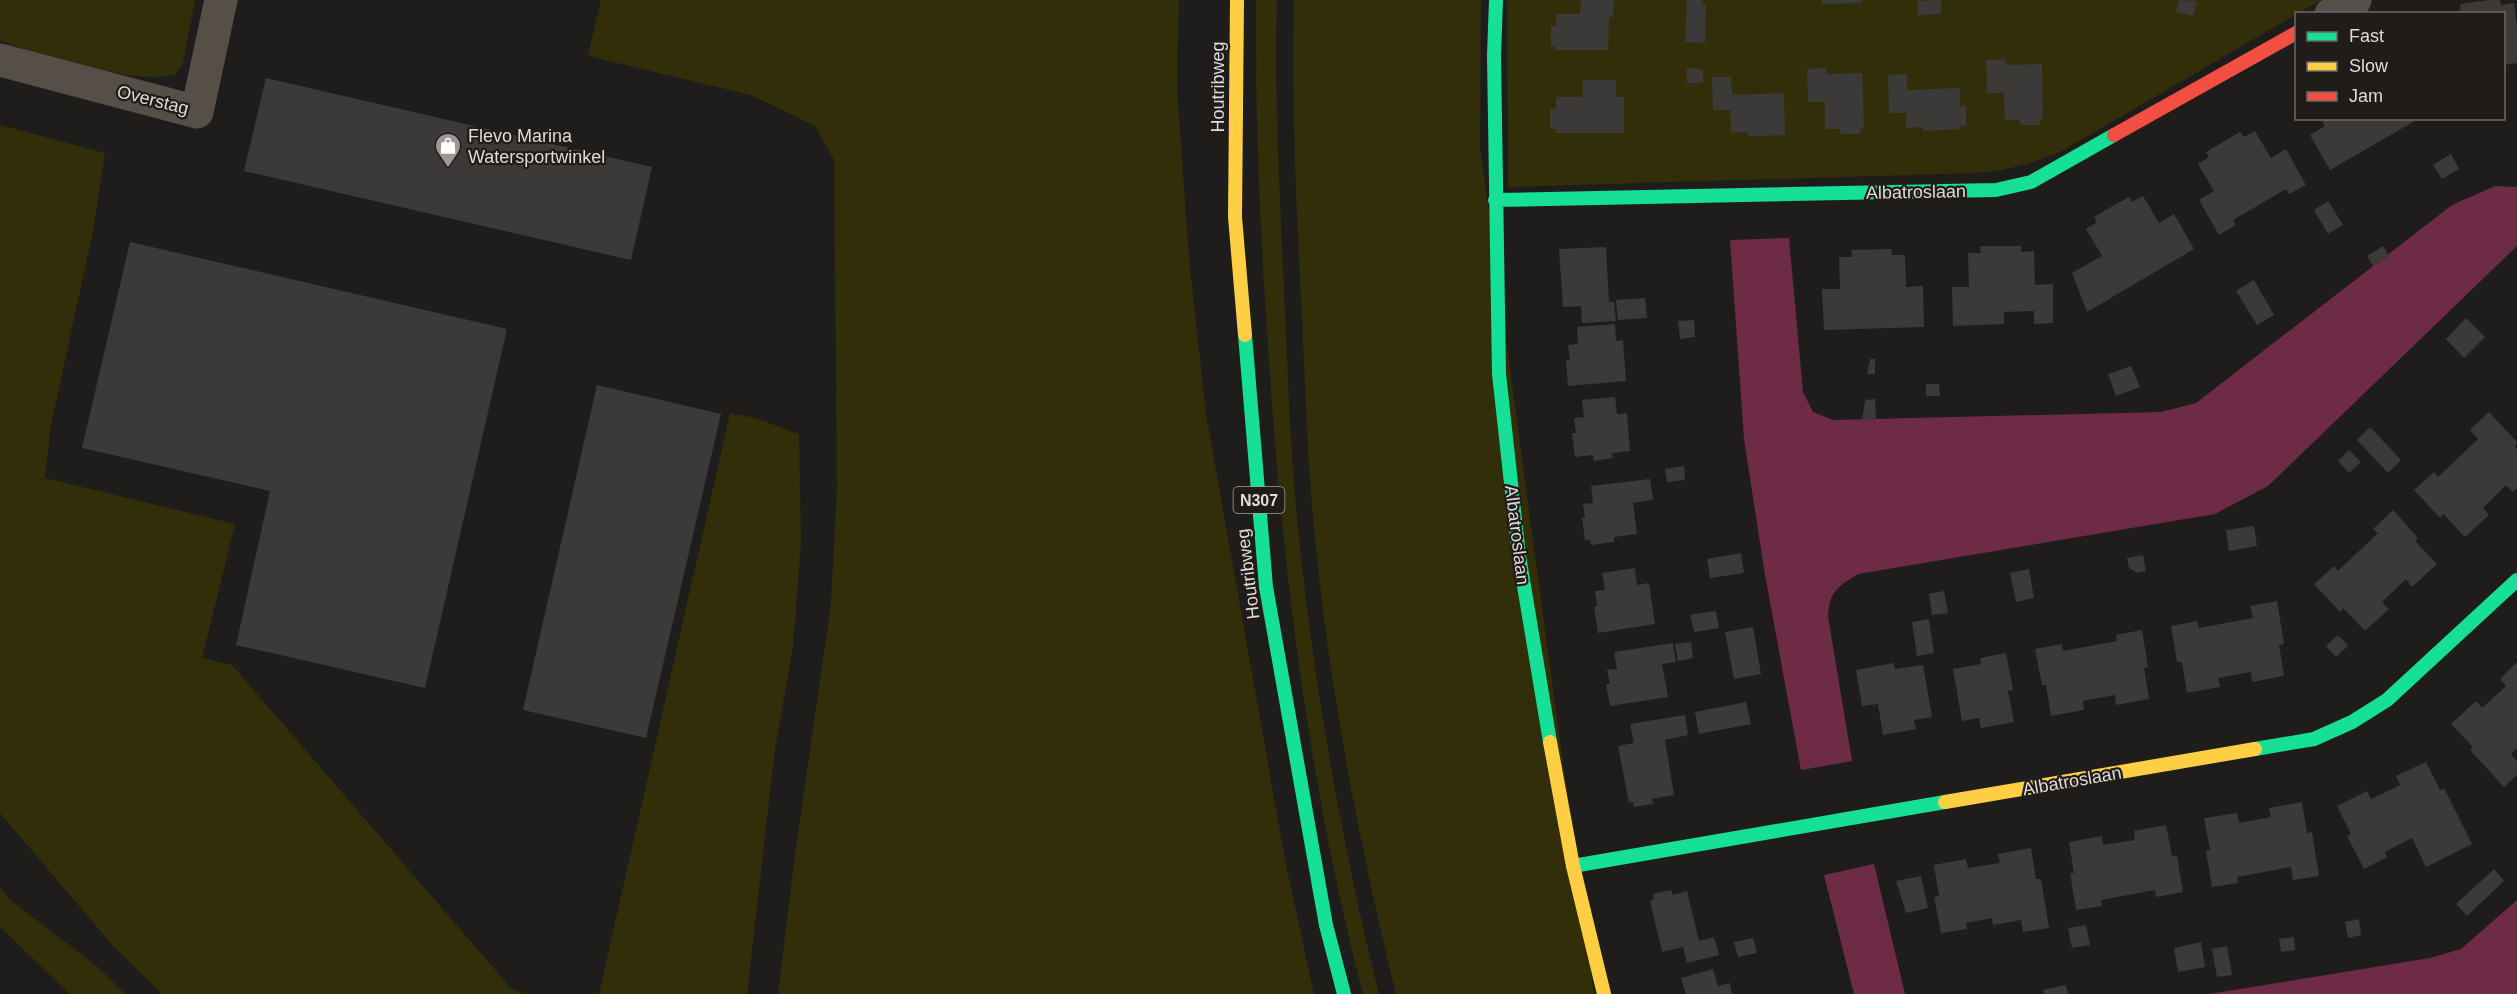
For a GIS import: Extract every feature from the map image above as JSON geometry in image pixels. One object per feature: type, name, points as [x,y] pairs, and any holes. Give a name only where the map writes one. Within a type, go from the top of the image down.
[{"type":"street","name":"Overstag","points":[[0,60],[196,112],[221,0]]},
{"type":"street","name":"Houtribweg","points":[[1237,0],[1235,217],[1266,587],[1326,925],[1344,994]]},
{"type":"street","name":"Albatroslaan","points":[[1497,0],[1494,56],[1499,374],[1519,556],[1573,866],[1604,994]]},
{"type":"street","points":[[2334,12],[2355,0]]},
{"type":"street","name":"Albatroslaan","points":[[1495,200],[1996,190],[2031,182],[2295,34]]},
{"type":"street","name":"Albatroslaan","points":[[1573,866],[2314,739],[2364,717],[2386,700],[2517,580]]},
{"type":"shaded area","points":[[0,0],[195,0],[183,63],[175,75],[148,77],[97,69],[17,47],[0,40]]},
{"type":"shaded area","points":[[601,0],[1179,0],[1177,87],[1189,258],[1206,414],[1286,865],[1314,994],[778,994],[795,854],[831,604],[837,488],[834,160],[815,126],[751,95],[588,56]]},
{"type":"shaded area","points":[[1256,0],[1277,0],[1278,146],[1291,440],[1295,499],[1312,646],[1341,821],[1379,994],[1363,994],[1327,835],[1300,673],[1281,510],[1263,261],[1257,130]]},
{"type":"shaded area","points":[[1294,0],[1481,0],[1480,146],[1594,994],[1396,994],[1347,768],[1321,596],[1315,538],[1308,448],[1296,186]]},
{"type":"shaded area","points":[[1507,0],[2321,0],[2300,12],[2295,12],[2295,15],[2062,151],[2030,163],[1998,171],[1508,187]]},
{"type":"shaded area","points":[[0,125],[105,153],[93,231],[51,425],[45,478],[235,524],[202,658],[232,665],[510,987],[522,994],[162,994],[114,947],[0,813]]},
{"type":"shaded area","points":[[2495,186],[2517,187],[2517,246],[2268,486],[2215,514],[1858,574],[1840,586],[1833,595],[1828,616],[1852,761],[1801,770],[1765,575],[1744,439],[1730,240],[1789,238],[1803,392],[1813,412],[1833,420],[2161,412],[2196,403],[2452,205]]},
{"type":"shaded area","points":[[730,413],[755,418],[799,434],[801,542],[793,647],[775,749],[747,994],[599,994]]},
{"type":"shaded area","points":[[1874,864],[1905,994],[1854,994],[1824,875]]},
{"type":"shaded area","points":[[0,887],[8,898],[99,968],[125,994],[70,994],[0,927]]},
{"type":"shaded area","points":[[2517,900],[2517,994],[2209,994],[2430,958],[2461,949]]},
{"type":"building","points":[[1581,0],[1614,0],[1613,17],[1609,17],[1608,50],[1555,50],[1555,46],[1551,46],[1551,26],[1556,27],[1556,14],[1580,14]]},
{"type":"building","points":[[1687,0],[1703,0],[1702,5],[1706,5],[1705,43],[1685,42]]},
{"type":"building","points":[[1822,0],[1861,0],[1862,3],[1822,4]]},
{"type":"building","points":[[1941,0],[1941,14],[1918,15],[1917,1]]},
{"type":"building","points":[[2179,0],[2197,1],[2193,16],[2176,12]]},
{"type":"building","points":[[2489,0],[2500,0],[2501,5],[2514,3],[2517,63],[2505,65],[2505,12],[2456,12],[2461,10],[2460,4]]},
{"type":"building","points":[[2005,59],[2006,65],[2042,64],[2043,119],[2040,119],[2040,125],[2020,125],[2020,120],[2005,120],[2004,93],[1987,93],[1986,60]]},
{"type":"building","points":[[1687,68],[1703,69],[1703,83],[1687,83]]},
{"type":"building","points":[[1826,68],[1826,74],[1862,73],[1864,128],[1861,128],[1860,134],[1841,134],[1840,129],[1825,129],[1825,102],[1808,102],[1807,69]]},
{"type":"building","points":[[1907,74],[1907,90],[1960,88],[1960,106],[1966,106],[1966,126],[1960,126],[1961,129],[1923,131],[1923,127],[1906,128],[1906,113],[1889,113],[1888,75]]},
{"type":"building","points":[[1712,77],[1731,77],[1732,95],[1784,93],[1785,135],[1748,136],[1747,132],[1731,133],[1730,110],[1713,110]]},
{"type":"building","points":[[266,78],[652,167],[631,260],[244,171]]},
{"type":"building","points":[[1583,80],[1616,80],[1616,97],[1624,97],[1624,133],[1556,133],[1556,129],[1550,129],[1550,109],[1556,109],[1556,97],[1583,97]]},
{"type":"building","points":[[2322,120],[2417,120],[2330,170],[2310,135],[2325,126]]},
{"type":"building","points":[[2255,131],[2271,158],[2286,149],[2306,185],[2289,194],[2286,189],[2233,220],[2236,225],[2219,235],[2199,200],[2214,191],[2198,164],[2209,157],[2206,152],[2240,132],[2244,137]]},
{"type":"building","points":[[2451,154],[2459,169],[2442,179],[2433,165]]},
{"type":"building","points":[[2143,196],[2159,223],[2174,214],[2194,249],[2087,312],[2072,273],[2102,256],[2086,229],[2097,222],[2094,217],[2111,207],[2129,197],[2132,202]]},
{"type":"building","points":[[2328,201],[2343,225],[2328,234],[2314,210]]},
{"type":"building","points":[[130,242],[507,329],[425,688],[236,645],[270,491],[82,448]]},
{"type":"building","points":[[1980,246],[2021,246],[2021,252],[2034,251],[2035,285],[2053,284],[2053,323],[2034,324],[2034,311],[2004,312],[2004,324],[1953,326],[1952,287],[1969,287],[1968,253],[1981,253]]},
{"type":"building","points":[[2383,246],[2389,256],[2373,266],[2367,256]]},
{"type":"building","points":[[1606,247],[1609,302],[1614,302],[1616,321],[1582,323],[1581,306],[1563,307],[1559,249]]},
{"type":"building","points":[[1891,249],[1892,255],[1905,255],[1906,287],[1923,286],[1924,327],[1824,330],[1822,289],[1840,289],[1839,257],[1852,257],[1851,250]]},
{"type":"building","points":[[2254,280],[2274,315],[2257,325],[2236,291]]},
{"type":"building","points":[[1645,298],[1647,318],[1618,320],[1616,300]]},
{"type":"building","points":[[2466,318],[2485,337],[2464,358],[2446,339]]},
{"type":"building","points":[[1694,320],[1695,337],[1680,339],[1678,321]]},
{"type":"building","points":[[1615,324],[1616,341],[1623,340],[1626,381],[1568,386],[1566,360],[1570,360],[1568,345],[1578,344],[1577,327]]},
{"type":"building","points":[[1870,359],[1875,359],[1875,374],[1867,374]]},
{"type":"building","points":[[2131,366],[2140,387],[2116,396],[2108,374]]},
{"type":"building","points":[[1926,384],[1939,384],[1940,396],[1926,396]]},
{"type":"building","points":[[597,385],[721,414],[646,738],[523,710]]},
{"type":"building","points":[[1615,397],[1617,414],[1627,413],[1630,451],[1612,453],[1613,458],[1594,461],[1593,455],[1575,457],[1572,433],[1576,433],[1574,418],[1584,417],[1582,400]]},
{"type":"building","points":[[1875,399],[1876,420],[1862,421],[1865,400]]},
{"type":"building","points":[[2489,412],[2517,442],[2515,447],[2517,449],[2517,488],[2513,492],[2506,485],[2483,508],[2489,515],[2465,537],[2443,514],[2440,518],[2414,490],[2434,472],[2438,477],[2478,439],[2470,430]]},
{"type":"building","points":[[2370,427],[2401,460],[2388,473],[2357,440]]},
{"type":"building","points":[[2349,450],[2361,462],[2349,473],[2338,461]]},
{"type":"building","points":[[1684,466],[1685,480],[1667,482],[1665,469]]},
{"type":"building","points":[[1650,479],[1653,500],[1633,503],[1637,534],[1614,537],[1614,542],[1591,545],[1590,540],[1585,540],[1583,504],[1593,503],[1591,486]]},
{"type":"building","points":[[2393,510],[2418,538],[2415,541],[2437,564],[2412,587],[2406,579],[2382,602],[2389,609],[2365,631],[2343,608],[2340,612],[2314,584],[2334,566],[2338,571],[2378,533],[2373,529]]},
{"type":"building","points":[[2254,526],[2257,546],[2229,551],[2226,530]]},
{"type":"building","points":[[1741,553],[1744,573],[1710,578],[1707,559]]},
{"type":"building","points":[[2143,555],[2146,571],[2138,573],[2129,568],[2127,558]]},
{"type":"building","points":[[1635,568],[1637,585],[1649,583],[1655,624],[1598,633],[1594,607],[1597,606],[1595,591],[1605,590],[1602,573]]},
{"type":"building","points":[[2029,569],[2034,598],[2016,602],[2010,573]]},
{"type":"building","points":[[1944,591],[1948,613],[1932,615],[1929,594]]},
{"type":"building","points":[[2277,601],[2284,644],[2279,645],[2284,676],[2252,682],[2251,672],[2218,678],[2220,687],[2187,693],[2182,662],[2177,662],[2171,626],[2197,621],[2199,628],[2253,618],[2250,606]]},
{"type":"building","points":[[1716,611],[1719,628],[1694,632],[1690,615]]},
{"type":"building","points":[[1929,619],[1934,653],[1917,656],[1912,622]]},
{"type":"building","points":[[1753,627],[1761,674],[1734,679],[1725,632]]},
{"type":"building","points":[[2142,630],[2148,667],[2144,668],[2149,699],[2116,705],[2115,695],[2083,701],[2084,710],[2051,716],[2046,685],[2042,685],[2035,649],[2062,644],[2063,651],[2117,641],[2116,635]]},
{"type":"building","points":[[2338,635],[2348,646],[2336,657],[2326,646]]},
{"type":"building","points":[[1691,642],[1693,658],[1678,661],[1675,644]]},
{"type":"building","points":[[1673,643],[1676,662],[1662,664],[1668,697],[1610,706],[1606,684],[1610,684],[1607,670],[1617,669],[1614,652]]},
{"type":"building","points":[[2006,653],[2013,690],[2008,691],[2014,722],[1981,728],[1979,718],[1962,721],[1953,669],[1981,664],[1980,658]]},
{"type":"building","points":[[2517,662],[2517,748],[2511,754],[2517,761],[2517,775],[2504,787],[2470,750],[2473,747],[2451,724],[2476,701],[2482,708],[2506,686],[2500,679]]},
{"type":"building","points":[[1893,663],[1895,669],[1923,665],[1932,717],[1914,720],[1916,729],[1883,735],[1878,704],[1862,706],[1856,670]]},
{"type":"building","points":[[1746,702],[1751,724],[1699,734],[1695,712]]},
{"type":"building","points":[[1685,715],[1688,735],[1665,740],[1674,795],[1652,799],[1653,804],[1634,807],[1633,802],[1629,803],[1618,746],[1634,743],[1630,724]]},
{"type":"building","points":[[2426,762],[2440,790],[2444,788],[2472,844],[2426,867],[2412,838],[2385,852],[2387,857],[2364,869],[2347,836],[2351,834],[2337,806],[2367,791],[2371,799],[2400,785],[2396,776]]},
{"type":"building","points":[[2302,802],[2307,833],[2312,832],[2319,876],[2293,880],[2291,867],[2237,877],[2238,883],[2212,887],[2206,851],[2210,850],[2204,818],[2237,813],[2239,823],[2271,817],[2269,808]]},
{"type":"building","points":[[2166,825],[2172,856],[2177,856],[2183,892],[2156,897],[2155,890],[2101,900],[2102,906],[2076,910],[2070,873],[2074,873],[2069,842],[2102,836],[2103,845],[2135,840],[2134,831]]},
{"type":"building","points":[[2031,848],[2036,879],[2041,879],[2049,928],[2023,932],[2021,920],[1993,925],[1992,918],[1966,923],[1967,929],[1941,933],[1934,897],[1939,896],[1934,865],[1966,859],[1968,868],[2000,863],[1998,854]]},
{"type":"building","points":[[2494,869],[2504,881],[2467,916],[2456,904]]},
{"type":"building","points":[[1921,876],[1928,908],[1906,913],[1896,881]]},
{"type":"building","points":[[1671,890],[1673,895],[1687,891],[1699,941],[1714,937],[1719,955],[1687,963],[1683,947],[1662,952],[1650,901],[1654,899],[1653,894]]},
{"type":"building","points":[[2359,919],[2361,935],[2348,938],[2345,922]]},
{"type":"building","points":[[2086,925],[2090,945],[2072,948],[2068,928]]},
{"type":"building","points":[[2294,937],[2295,950],[2281,952],[2279,939]]},
{"type":"building","points":[[1753,938],[1757,953],[1738,957],[1734,942]]},
{"type":"building","points":[[2201,942],[2205,967],[2178,972],[2174,948]]},
{"type":"building","points":[[2227,946],[2232,975],[2217,977],[2212,949]]},
{"type":"building","points":[[1713,969],[1718,986],[1730,983],[1732,994],[1686,994],[1681,978]]},
{"type":"building","points":[[2066,985],[2068,994],[2044,994],[2043,990]]},
{"type":"traffic: fast","points":[[1496,0],[1494,56],[1499,374],[1519,556],[1550,742]]},
{"type":"traffic: fast","points":[[1495,200],[1996,190],[2031,182],[2114,135]]},
{"type":"traffic: fast","points":[[1245,335],[1266,587],[1326,925],[1344,994]]},
{"type":"traffic: fast","points":[[2255,749],[2314,739],[2352,722],[2387,700],[2517,580]]},
{"type":"traffic: fast","points":[[1573,866],[1945,802]]},
{"type":"traffic: slow","points":[[1237,0],[1235,217],[1245,335]]},
{"type":"traffic: slow","points":[[1550,742],[1573,866],[1604,994]]},
{"type":"traffic: slow","points":[[1945,802],[2255,749]]},
{"type":"traffic: jam","points":[[2114,135],[2295,34]]},
{"type":"place","name":"Flevo Marina Watersportwinkel","points":[[448,169]]}]
